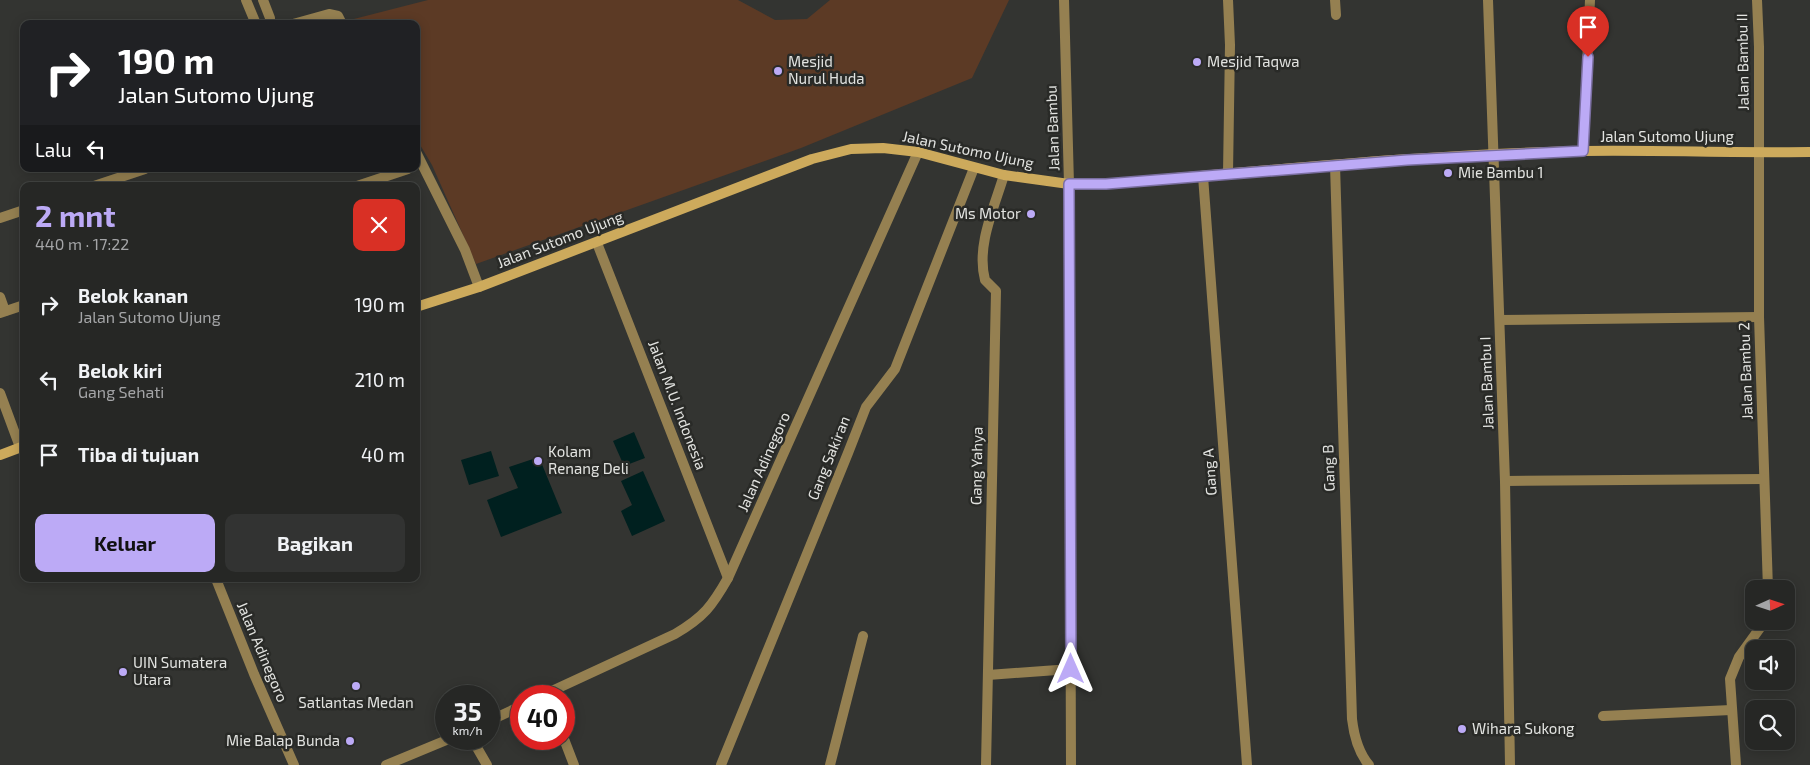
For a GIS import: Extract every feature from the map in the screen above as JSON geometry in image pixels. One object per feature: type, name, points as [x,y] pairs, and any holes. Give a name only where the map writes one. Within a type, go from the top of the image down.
[{"type":"main road","name":"Jalan Sutomo Ujung","points":[[420,306],[479,287],[597,243],[812,159],[851,149],[883,148],[918,152],[1004,175],[1069,184],[1106,184],[1335,165],[1583,151],[1810,152]]},
{"type":"main road","points":[[0,455],[20,447]]},
{"type":"street","points":[[246,0],[254,20]]},
{"type":"street","points":[[263,0],[270,18]]},
{"type":"street","name":"Jalan Bambu","points":[[1064,0],[1069,184],[1071,765]]},
{"type":"street","points":[[1228,0],[1230,45],[1228,173]]},
{"type":"street","points":[[1334,0],[1336,15]]},
{"type":"street","name":"Jalan Bambu I","points":[[1488,0],[1505,481],[1510,765]]},
{"type":"street","points":[[1583,151],[1590,0]]},
{"type":"street","name":"Jalan Bambu II","points":[[1757,0],[1759,152]]},
{"type":"street","points":[[309,20],[334,14],[340,20]]},
{"type":"street","name":"Jalan Adinegoro","points":[[566,685],[675,634],[694,623],[714,602],[728,578],[918,152]]},
{"type":"street","name":"Jalan Bambu 2","points":[[1759,152],[1759,317],[1768,580]]},
{"type":"street","points":[[420,165],[465,250],[479,287]]},
{"type":"street","name":"Gang B","points":[[1335,165],[1352,719],[1354,736],[1370,765]]},
{"type":"street","name":"Gang Sakiran","points":[[721,765],[848,453],[856,429],[866,407],[895,369],[974,168]]},
{"type":"street","points":[[106,182],[136,172]]},
{"type":"street","points":[[369,182],[399,172]]},
{"type":"street","name":"Gang Yahya","points":[[986,765],[996,291],[985,280],[982,260],[984,242],[1004,175]]},
{"type":"street","name":"Gang A","points":[[1203,176],[1247,765]]},
{"type":"street","points":[[0,218],[20,211]]},
{"type":"street","name":"Jalan M.U. Indonesia","points":[[597,243],[728,578]]},
{"type":"street","points":[[0,296],[2,312],[20,306]]},
{"type":"street","points":[[1500,320],[1759,317]]},
{"type":"street","points":[[0,393],[20,441]]},
{"type":"street","points":[[1505,481],[1764,479]]},
{"type":"street","name":"Jalan Adinegoro","points":[[217,582],[254,674],[294,765]]},
{"type":"street","points":[[1736,765],[1730,679],[1735,666],[1759,630]]},
{"type":"street","points":[[830,765],[863,636]]},
{"type":"street","points":[[988,675],[1071,669]]},
{"type":"street","points":[[1603,716],[1731,710]]},
{"type":"street","points":[[386,765],[435,745]]},
{"type":"street","points":[[478,750],[486,765]]},
{"type":"street","points":[[568,750],[574,765]]},
{"type":"shaded area","points":[[428,0],[738,0],[775,20],[807,19],[830,0],[1009,0],[972,78],[801,148],[476,264],[432,165],[420,145],[420,20],[350,20]]},
{"type":"water","points":[[634,432],[645,458],[624,466],[613,441]]},
{"type":"water","points":[[491,451],[499,476],[469,485],[461,460]]},
{"type":"water","points":[[539,457],[562,513],[501,537],[487,500],[518,488],[509,467]]},
{"type":"water","points":[[643,471],[665,521],[632,536],[621,511],[632,505],[621,481]]},
{"type":"place","name":"Mesjid Taqwa","points":[[1197,62]]},
{"type":"place","name":"Mesjid Nurul Huda","points":[[778,71]]},
{"type":"place","name":"Mie Bambu 1","points":[[1448,173]]},
{"type":"place","name":"Ms Motor","points":[[1031,214]]},
{"type":"place","name":"Kolam Renang Deli","points":[[538,461]]},
{"type":"place","name":"UIN Sumatera Utara","points":[[123,672]]},
{"type":"place","name":"Satlantas Medan","points":[[356,686]]},
{"type":"place","name":"Wihara Sukong","points":[[1462,729]]},
{"type":"place","name":"Mie Balap Bunda","points":[[350,741]]},
{"type":"route","points":[[1071,669],[1069,184],[1106,184],[1407,160],[1583,151],[1588,57]]}]
